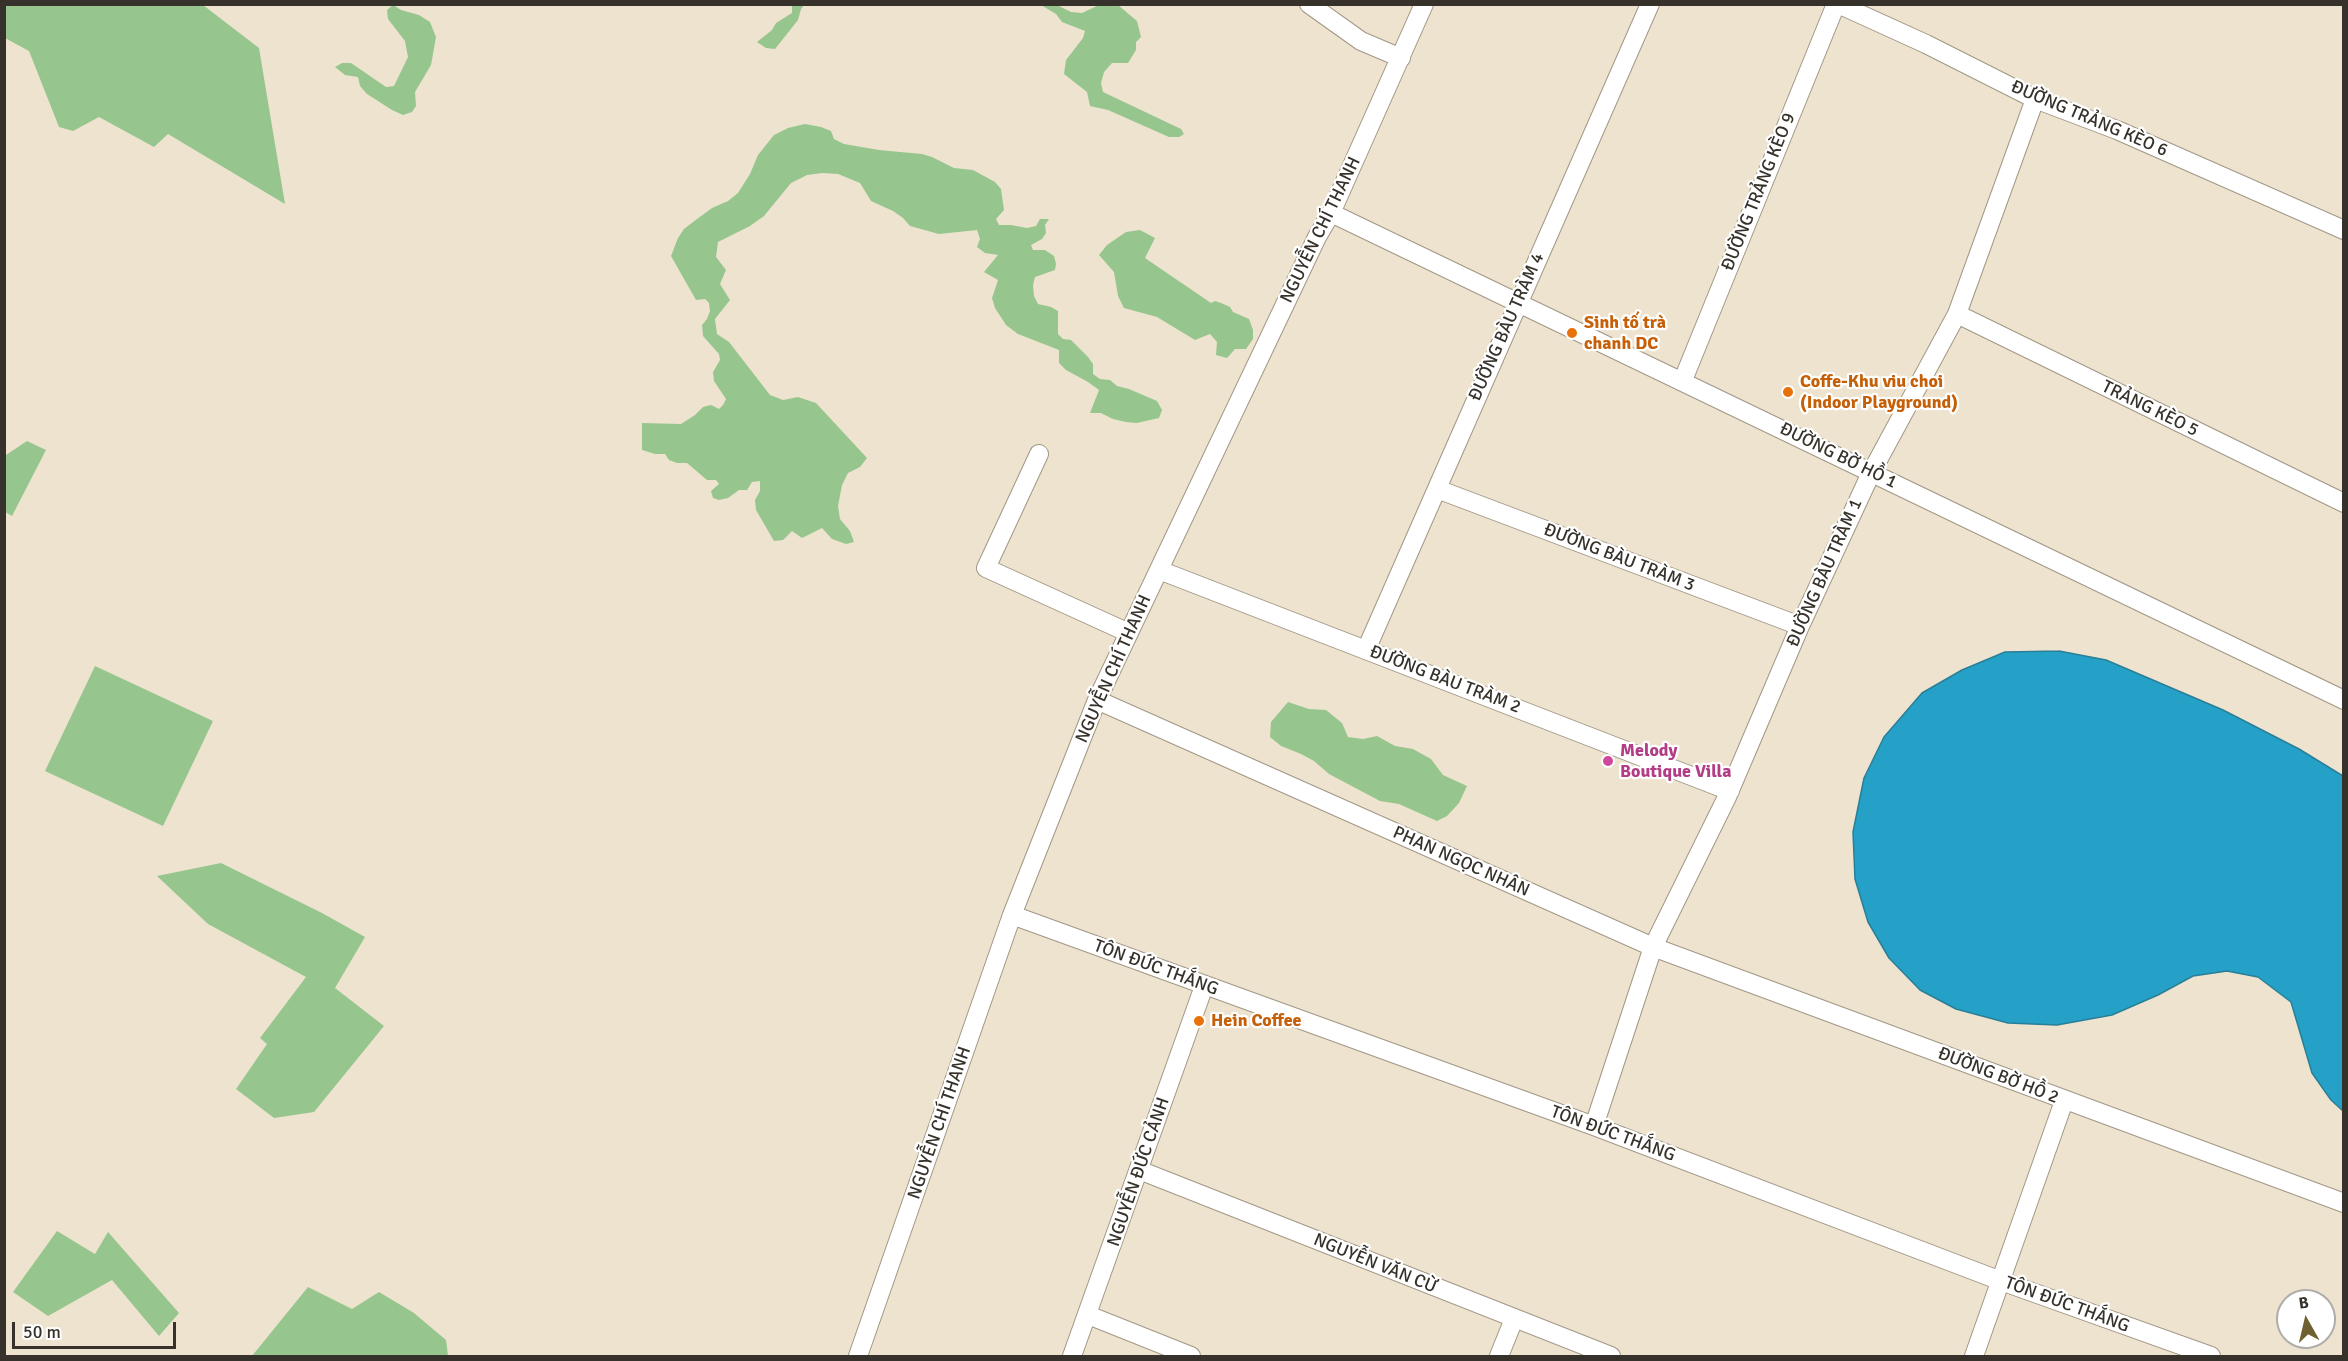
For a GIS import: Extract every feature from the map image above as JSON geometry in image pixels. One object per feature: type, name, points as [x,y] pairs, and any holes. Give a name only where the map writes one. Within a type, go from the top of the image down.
[{"type":"street","points":[[1309,4],[1361,41],[1401,58]]},
{"type":"street","name":"NGUYỄN CHÍ THANH","points":[[858,1356],[1012,915],[1097,700],[1317,237],[1331,213],[1424,4]]},
{"type":"street","name":"ĐƯỜNG BÀU TRÀM 4","points":[[1366,650],[1650,4]]},
{"type":"street","name":"ĐƯỜNG TRẢNG KÈO 6","points":[[1837,4],[1926,44],[2035,99],[2116,130],[2343,230]]},
{"type":"street","name":"ĐƯỜNG TRẢNG KÈO 9","points":[[1683,381],[1837,4]]},
{"type":"street","name":"ĐƯỜNG BÀU TRÀM 1","points":[[1653,947],[1730,791],[1800,626],[1871,473],[1957,314],[2035,99]]},
{"type":"street","name":"ĐƯỜNG BỜ HỒ 1","points":[[1331,213],[2343,699]]},
{"type":"street","name":"TRẢNG KÈO 5","points":[[1957,314],[2343,503]]},
{"type":"street","points":[[1039,454],[986,568],[1129,633]]},
{"type":"street","name":"ĐƯỜNG BÀU TRÀM 3","points":[[1437,489],[1800,626]]},
{"type":"street","name":"ĐƯỜNG BÀU TRÀM 2","points":[[1160,570],[1730,791]]},
{"type":"street","name":"PHAN NGỌC NHÂN","points":[[1097,700],[1653,947]]},
{"type":"street","name":"TÔN ĐỨC THẮNG","points":[[1012,915],[1594,1126],[2001,1281],[2211,1356]]},
{"type":"street","points":[[1594,1126],[1653,947]]},
{"type":"street","name":"ĐƯỜNG BỜ HỒ 2","points":[[1653,947],[2343,1203]]},
{"type":"street","name":"NGUYỄN ĐỨC CẢNH","points":[[1072,1356],[1204,986]]},
{"type":"street","points":[[1974,1356],[2064,1101]]},
{"type":"street","name":"NGUYỄN VĂN CỪ","points":[[1139,1170],[1611,1356]]},
{"type":"street","points":[[1088,1315],[1191,1356]]},
{"type":"street","points":[[1499,1356],[1514,1319]]},
{"type":"green space","points":[[4,5],[203,5],[259,48],[285,204],[168,134],[154,147],[99,117],[73,131],[59,127],[29,51],[5,38]]},
{"type":"green space","points":[[393,5],[430,22],[436,37],[431,65],[415,92],[416,106],[412,112],[403,115],[367,94],[360,86],[358,77],[345,75],[335,67],[342,63],[351,63],[386,87],[394,86],[408,57],[405,41],[388,19],[387,10]]},
{"type":"green space","points":[[792,5],[804,5],[798,20],[775,49],[766,48],[757,42],[772,30],[776,23],[792,13]]},
{"type":"green space","points":[[1041,5],[1057,5],[1071,12],[1082,13],[1099,5],[1118,5],[1137,21],[1141,37],[1136,42],[1136,50],[1128,63],[1112,63],[1104,72],[1101,83],[1103,92],[1181,129],[1184,134],[1179,137],[1169,137],[1108,110],[1090,106],[1087,92],[1064,74],[1066,60],[1083,38],[1085,31],[1062,22],[1056,14]]},
{"type":"green space","points":[[805,124],[831,131],[834,139],[844,144],[922,154],[954,168],[973,170],[995,182],[1001,189],[1004,210],[996,219],[999,225],[1027,228],[1036,226],[1040,219],[1049,219],[1042,239],[1031,245],[1033,250],[1045,250],[1054,256],[1056,264],[1055,270],[1035,277],[1034,296],[1038,304],[1058,311],[1058,334],[1063,339],[1071,340],[1088,357],[1093,364],[1093,374],[1100,379],[1110,380],[1117,386],[1157,401],[1162,410],[1159,418],[1137,423],[1113,419],[1101,413],[1090,413],[1099,390],[1066,370],[1059,363],[1059,350],[1018,334],[1006,325],[995,308],[992,298],[998,280],[984,272],[998,255],[985,253],[977,247],[980,239],[977,230],[939,234],[910,226],[893,211],[871,201],[860,183],[838,174],[822,173],[807,175],[791,183],[764,216],[750,226],[718,242],[716,257],[726,270],[720,284],[730,300],[715,319],[717,334],[729,342],[770,395],[783,400],[798,397],[816,403],[867,458],[860,467],[848,473],[842,485],[838,506],[840,519],[850,531],[854,542],[846,544],[832,539],[822,528],[802,538],[792,531],[783,540],[774,541],[756,510],[755,500],[760,491],[760,481],[752,482],[747,490],[739,490],[728,498],[719,500],[713,498],[711,491],[719,484],[716,480],[707,480],[687,463],[669,460],[665,454],[642,450],[642,423],[681,424],[703,407],[711,405],[719,409],[726,399],[714,381],[713,372],[720,360],[719,354],[703,336],[702,325],[710,311],[709,303],[705,299],[696,300],[671,256],[678,238],[693,222],[738,193],[758,155],[774,135],[788,128]]},
{"type":"green space","points":[[1140,230],[1155,238],[1145,258],[1211,303],[1215,301],[1221,303],[1230,307],[1233,312],[1249,319],[1253,339],[1246,349],[1235,349],[1227,358],[1216,355],[1217,342],[1210,334],[1195,340],[1157,317],[1124,308],[1118,296],[1114,272],[1099,255],[1107,245],[1126,232]]},
{"type":"green space","points":[[27,441],[46,450],[12,516],[5,512],[5,453],[6,455]]},
{"type":"green space","points":[[95,666],[213,721],[163,826],[45,771]]},
{"type":"green space","points":[[1288,702],[1309,709],[1326,710],[1342,723],[1348,737],[1363,739],[1377,736],[1395,746],[1413,749],[1431,759],[1443,775],[1467,786],[1459,803],[1447,816],[1437,821],[1399,804],[1380,801],[1329,774],[1314,761],[1281,746],[1270,737],[1271,722]]},
{"type":"green space","points":[[221,863],[365,937],[335,988],[384,1026],[314,1112],[274,1118],[236,1089],[267,1044],[260,1038],[306,977],[208,924],[157,876]]},
{"type":"green space","points":[[57,1231],[95,1254],[108,1232],[179,1313],[159,1336],[112,1280],[48,1316],[13,1292]]},
{"type":"green space","points":[[308,1287],[352,1309],[379,1292],[414,1313],[446,1340],[448,1356],[252,1356]]},
{"type":"water","points":[[2059,651],[2106,660],[2223,710],[2299,749],[2343,776],[2343,1111],[2331,1100],[2312,1073],[2291,1002],[2258,977],[2227,971],[2193,976],[2158,995],[2112,1015],[2057,1025],[2008,1023],[1956,1009],[1920,990],[1889,958],[1868,922],[1855,879],[1853,832],[1864,778],[1884,737],[1922,693],[1962,670],[2005,652]]},
{"type":"place","name":"Sinh tố trà chanh DC","points":[[1572,333]]},
{"type":"place","name":"Coffe-Khu viu choi (Indoor Playground)","points":[[1788,392]]},
{"type":"place","name":"Melody Boutique Villa","points":[[1608,761]]},
{"type":"place","name":"Hein Coffee","points":[[1199,1021]]}]
